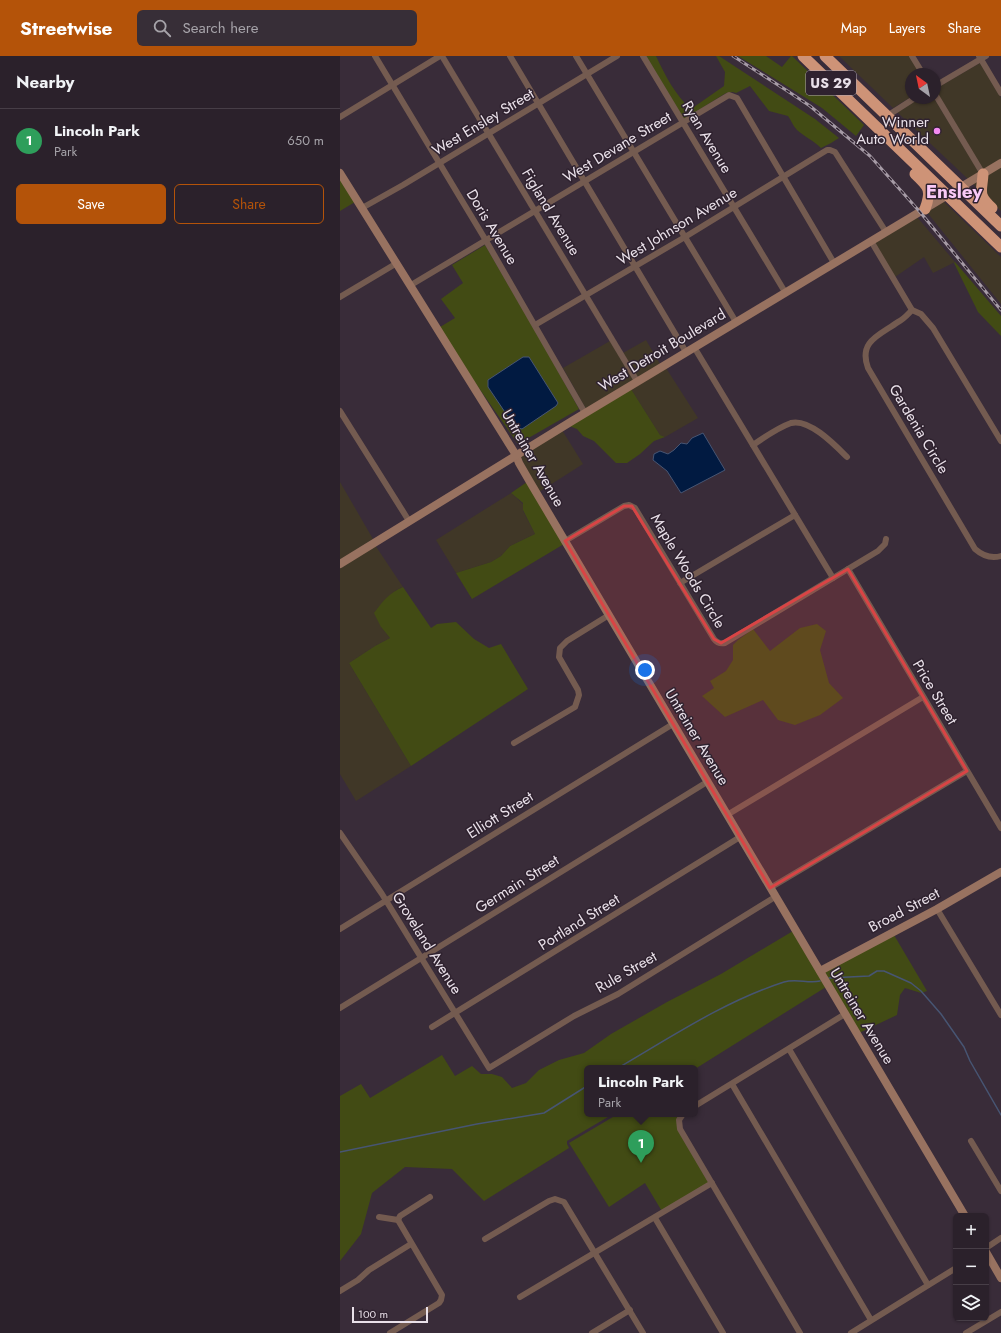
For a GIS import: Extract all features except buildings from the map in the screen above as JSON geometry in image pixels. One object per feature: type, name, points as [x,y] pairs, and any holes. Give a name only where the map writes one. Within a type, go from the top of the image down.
[{"type":"highway","name":"US 29","points":[[803,56],[1001,247]]},
{"type":"highway","name":"US 29","points":[[824,56],[1001,226]]},
{"type":"highway","points":[[859,110],[860,120],[922,180],[928,188],[929,196],[924,209]]},
{"type":"highway","points":[[875,126],[889,132],[942,182],[950,187],[961,187]]},
{"type":"highway","points":[[983,174],[981,194],[984,200],[1001,217]]},
{"type":"highway","points":[[947,195],[958,195],[967,201],[1001,234]]},
{"type":"street","name":"Doris Avenue","points":[[375,56],[535,325],[585,413]]},
{"type":"street","points":[[340,117],[441,56]]},
{"type":"street","name":"Figland Avenue","points":[[441,56],[536,211],[637,381]]},
{"type":"street","points":[[510,56],[686,352]]},
{"type":"street","points":[[576,56],[736,322]]},
{"type":"street","name":"West Ensley Street","points":[[362,208],[489,134],[617,56]]},
{"type":"street","name":"Ryan Avenue","points":[[643,56],[785,292]]},
{"type":"street","points":[[912,56],[919,68]]},
{"type":"street","points":[[941,82],[982,57],[1001,92]]},
{"type":"street","name":"West Devane Street","points":[[411,285],[727,96],[734,96],[737,98],[783,177]]},
{"type":"street","points":[[887,116],[906,104]]},
{"type":"street","points":[[941,104],[983,174]]},
{"type":"street","name":"West Johnson Avenue","points":[[535,325],[685,237],[827,150],[833,150],[840,158],[886,232]]},
{"type":"street","name":"West Detroit Boulevard","points":[[340,564],[637,381],[1001,163]]},
{"type":"street","name":"Untreiner Avenue","points":[[340,173],[516,455],[522,468],[740,838],[963,1213]]},
{"type":"street","points":[[783,177],[834,263]]},
{"type":"street","points":[[871,242],[912,310],[924,317],[933,328],[1001,441]]},
{"type":"street","points":[[340,297],[397,263]]},
{"type":"street","name":"Gardenia Circle","points":[[912,310],[901,321],[875,337],[870,342],[866,352],[866,363],[875,381],[975,549],[979,553],[988,557],[993,558],[1001,556]]},
{"type":"street","points":[[694,347],[833,578]]},
{"type":"street","points":[[340,411],[409,521]]},
{"type":"street","points":[[753,445],[787,425],[798,422],[817,430],[847,457]]},
{"type":"street","name":"Maple Woods Circle","points":[[565,541],[624,506],[632,506],[714,639],[721,644],[878,551],[885,544],[886,539]]},
{"type":"street","points":[[680,583],[795,515]]},
{"type":"street","name":"Price Street","points":[[848,569],[1001,828]]},
{"type":"street","points":[[514,743],[574,707],[579,695],[578,690],[559,657],[560,648],[567,641],[608,614]]},
{"type":"street","points":[[727,815],[923,696]]},
{"type":"street","name":"Elliott Street","points":[[340,929],[673,724]]},
{"type":"street","points":[[770,888],[967,771]]},
{"type":"street","name":"Germain Street","points":[[340,1008],[707,782]]},
{"type":"street","name":"Groveland Avenue","points":[[340,833],[386,901],[489,1068]]},
{"type":"street","name":"Portland Street","points":[[432,1027],[740,838]]},
{"type":"street","name":"Broad Street","points":[[820,971],[937,909],[1001,872]]},
{"type":"street","name":"Rule Street","points":[[489,1068],[574,1016],[618,994],[775,897]]},
{"type":"street","points":[[937,909],[1001,1015]]},
{"type":"street","points":[[698,1104],[845,1014]]},
{"type":"street","points":[[789,1049],[928,1285]]},
{"type":"street","points":[[732,1084],[871,1320]]},
{"type":"street","points":[[681,1117],[679,1120],[680,1129],[800,1333]]},
{"type":"street","points":[[971,1141],[1001,1191]]},
{"type":"street","points":[[520,1297],[712,1183]]},
{"type":"street","points":[[398,1220],[400,1216],[430,1197]]},
{"type":"street","points":[[485,1239],[549,1201],[555,1199],[560,1200],[566,1204],[644,1333]]},
{"type":"street","points":[[379,1217],[398,1220]]},
{"type":"street","points":[[655,1218],[723,1333]]},
{"type":"street","points":[[390,1333],[439,1303],[442,1297],[442,1294],[398,1220]]},
{"type":"street","points":[[989,1246],[1001,1238]]},
{"type":"street","points":[[340,1291],[358,1280],[369,1270],[411,1244]]},
{"type":"street","points":[[989,1257],[1001,1278]]},
{"type":"street","points":[[850,1333],[953,1270]]},
{"type":"street","points":[[592,1333],[630,1310]]},
{"type":"street","points":[[966,1333],[1001,1312]]},
{"type":"highlighted area","points":[[624,506],[632,506],[714,639],[721,643],[848,569],[967,771],[770,888],[565,541]]},
{"type":"shaded area","points":[[839,56],[913,56],[920,68],[905,68],[905,101],[893,108]]},
{"type":"shaded area","points":[[980,63],[1001,98],[1001,160],[983,170],[941,99],[941,86]]},
{"type":"shaded area","points":[[911,104],[938,104],[979,172],[968,179],[897,112]]},
{"type":"shaded area","points":[[1001,166],[1001,211],[972,183]]},
{"type":"shaded area","points":[[943,201],[1001,257],[1001,304],[926,211]]},
{"type":"shaded area","points":[[917,217],[955,262],[933,273],[924,257],[895,277],[875,243]]},
{"type":"shaded area","points":[[646,340],[660,364],[638,377],[623,353]]},
{"type":"shaded area","points":[[610,341],[634,380],[586,409],[563,368]]},
{"type":"shaded area","points":[[666,368],[698,418],[665,437],[660,435],[631,389]]},
{"type":"shaded area","points":[[562,430],[583,464],[539,492],[520,456]]},
{"type":"shaded area","points":[[340,482],[373,539],[340,560]]},
{"type":"shaded area","points":[[511,493],[523,504],[523,511],[535,534],[510,546],[501,556],[491,562],[456,573],[436,540]]},
{"type":"shaded area","points":[[375,545],[403,587],[396,590],[381,627],[390,638],[349,663],[411,766],[356,801],[340,774],[340,567]]},
{"type":"green space","points":[[646,56],[656,56],[675,91],[691,109],[724,86],[725,72],[716,56],[719,56],[815,119],[839,138],[821,148],[797,130],[788,116],[769,111],[750,86],[736,93],[726,93],[684,119]]},
{"type":"green space","points":[[738,56],[766,56],[782,67],[792,56],[864,125],[856,136],[822,108]]},
{"type":"green space","points":[[340,177],[355,202],[340,211]]},
{"type":"green space","points":[[485,245],[579,409],[518,444],[467,371],[440,327],[455,318],[441,299],[463,283],[452,265]]},
{"type":"green space","points":[[955,262],[1001,316],[1001,336],[978,312],[954,263]]},
{"type":"green space","points":[[631,389],[660,435],[665,437],[654,441],[640,454],[627,463],[616,463],[594,441],[583,436],[577,429],[569,426]]},
{"type":"green space","points":[[527,482],[564,544],[472,599],[456,573],[491,562],[501,556],[510,546],[535,534],[523,510],[523,503],[511,493]]},
{"type":"green space","points":[[403,587],[431,628],[437,624],[456,622],[474,639],[489,648],[501,644],[528,689],[411,766],[349,663],[390,638],[381,627],[374,613],[387,598]]},
{"type":"green space","points":[[817,624],[826,631],[820,650],[829,683],[843,698],[820,715],[795,725],[778,720],[763,700],[725,717],[702,696],[714,688],[710,681],[726,671],[733,660],[733,645],[753,629],[770,651],[800,628]]},
{"type":"green space","points":[[793,931],[826,987],[698,1067],[698,1065],[584,1065],[584,1117],[608,1117],[567,1141],[569,1148],[484,1201],[452,1169],[405,1167],[372,1193],[361,1234],[340,1261],[340,1096],[361,1084],[370,1098],[442,1055],[455,1076],[472,1066],[481,1074],[492,1074],[502,1077],[512,1088],[526,1083],[539,1070],[559,1060],[584,1053],[611,1034],[667,1002],[721,974]]},
{"type":"green space","points":[[894,935],[927,991],[921,993],[905,988],[900,995],[897,1015],[859,1033],[823,972]]},
{"type":"green space","points":[[613,1117],[682,1117],[679,1124],[712,1183],[663,1213],[645,1183],[609,1207],[569,1143]]},
{"type":"water","points":[[523,357],[529,357],[558,403],[556,406],[522,429],[515,427],[488,387],[488,380]]},
{"type":"water","points":[[703,433],[725,470],[681,493],[667,471],[653,460],[654,454],[660,451],[668,454],[681,443],[687,444],[692,438]]},
{"type":"waterway","points":[[829,978],[869,976],[877,971],[884,971],[911,983],[921,991],[941,1014],[964,1047],[970,1061],[1001,1115]]},
{"type":"waterway","points":[[623,1065],[699,1020],[762,990],[789,981],[820,981]]},
{"type":"waterway","points":[[340,1152],[477,1124],[544,1113],[584,1088]]},
{"type":"railway","points":[[733,56],[810,106],[870,156],[920,212],[1001,310]]},
{"type":"place","name":"Winner Auto World","points":[[937,131]]},
{"type":"place","name":"Lincoln Park","points":[[641,1163]]},
{"type":"district","name":"Ensley","points":[[954,191]]}]
